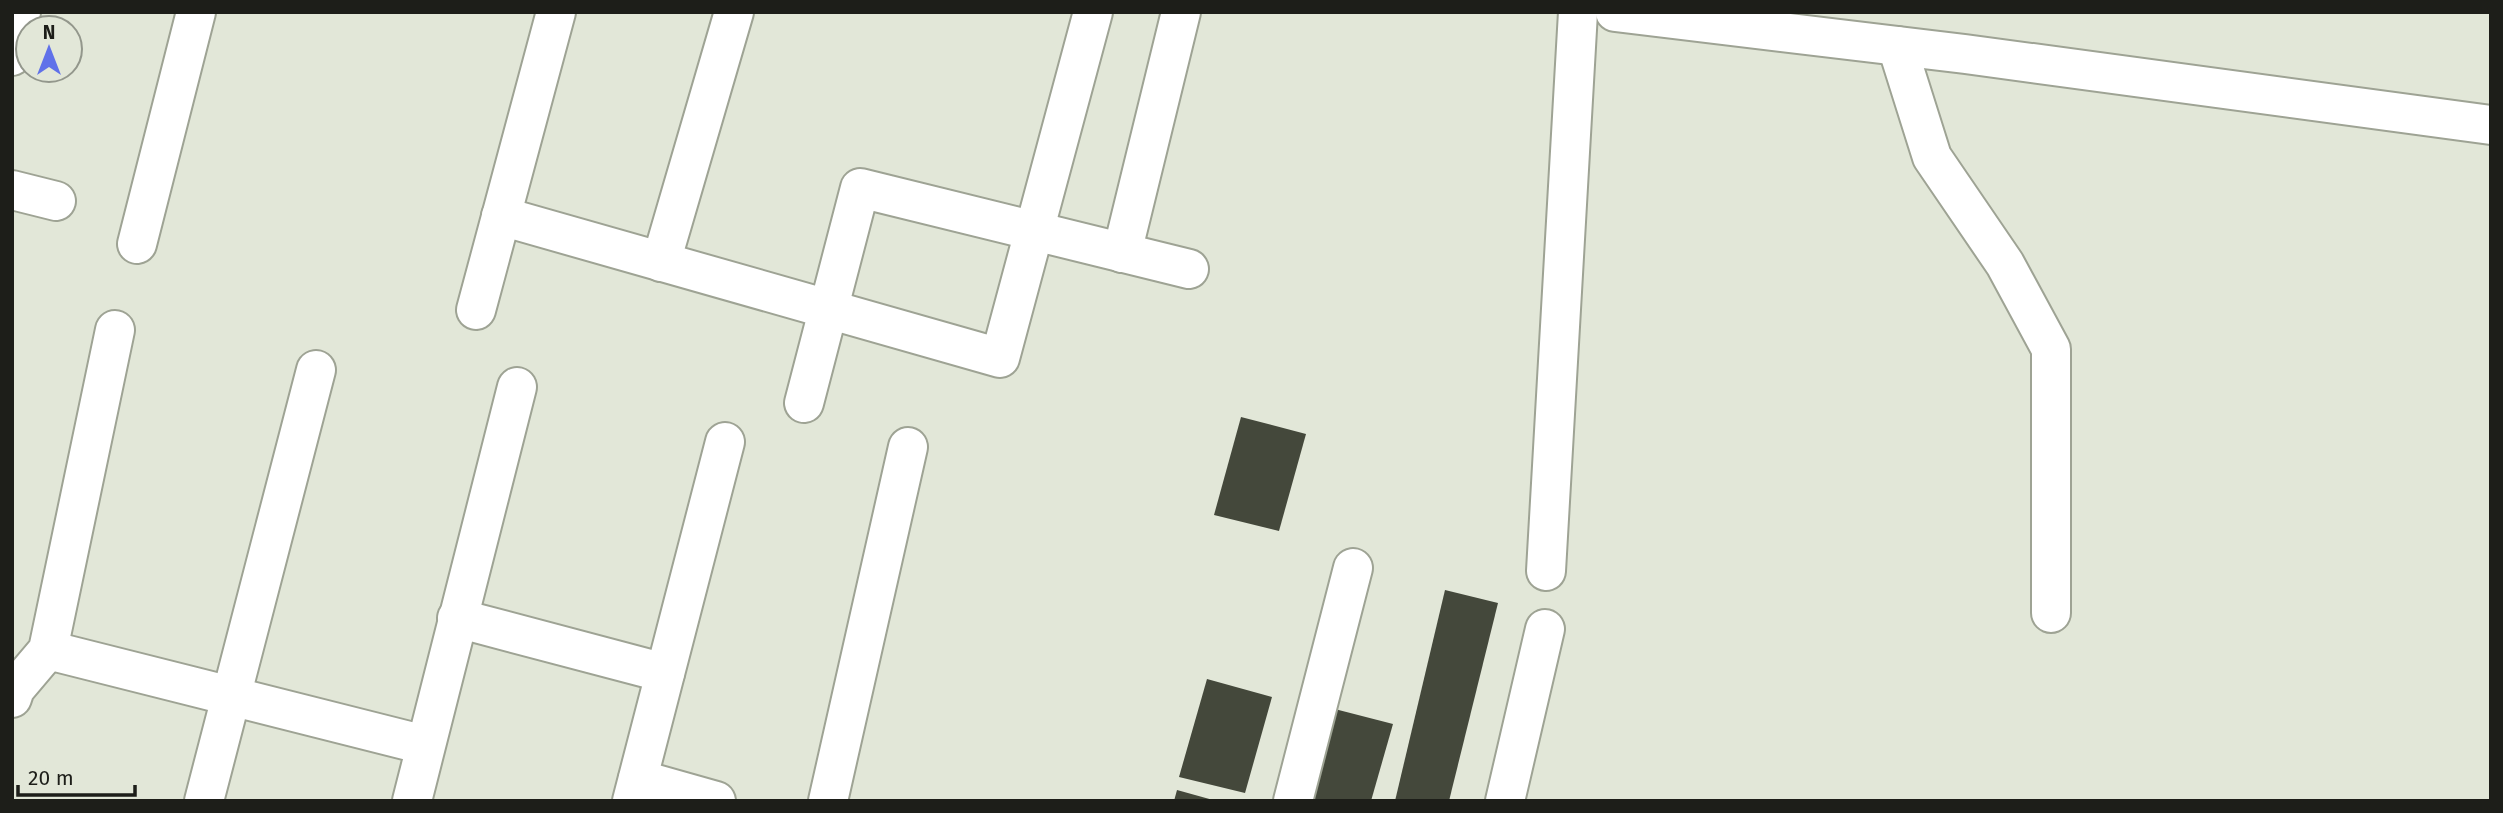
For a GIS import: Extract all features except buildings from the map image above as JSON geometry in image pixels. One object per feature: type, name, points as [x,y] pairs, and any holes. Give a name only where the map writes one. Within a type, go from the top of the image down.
[{"type":"street","points":[[12,56],[21,12]]},
{"type":"street","points":[[138,244],[196,12]]},
{"type":"street","points":[[475,310],[556,12]]},
{"type":"street","points":[[662,262],[734,12]]},
{"type":"street","points":[[500,216],[1000,358],[1093,12]]},
{"type":"street","points":[[1122,253],[1181,12]]},
{"type":"street","points":[[1546,571],[1578,12]]},
{"type":"street","points":[[1615,12],[1897,46],[2491,125]]},
{"type":"street","points":[[1897,46],[1931,157],[2005,264],[2051,349],[2051,613]]},
{"type":"street","points":[[804,403],[860,188],[1188,269]]},
{"type":"street","points":[[12,190],[56,201]]},
{"type":"street","points":[[12,698],[15,689],[48,650],[115,330]]},
{"type":"street","points":[[204,801],[316,370]]},
{"type":"street","points":[[412,801],[517,387]]},
{"type":"street","points":[[716,801],[635,790],[725,442]]},
{"type":"street","points":[[828,801],[908,447]]},
{"type":"street","points":[[1293,801],[1353,568]]},
{"type":"street","points":[[457,618],[664,673]]},
{"type":"street","points":[[1505,801],[1545,629]]},
{"type":"street","points":[[48,650],[425,744]]}]
